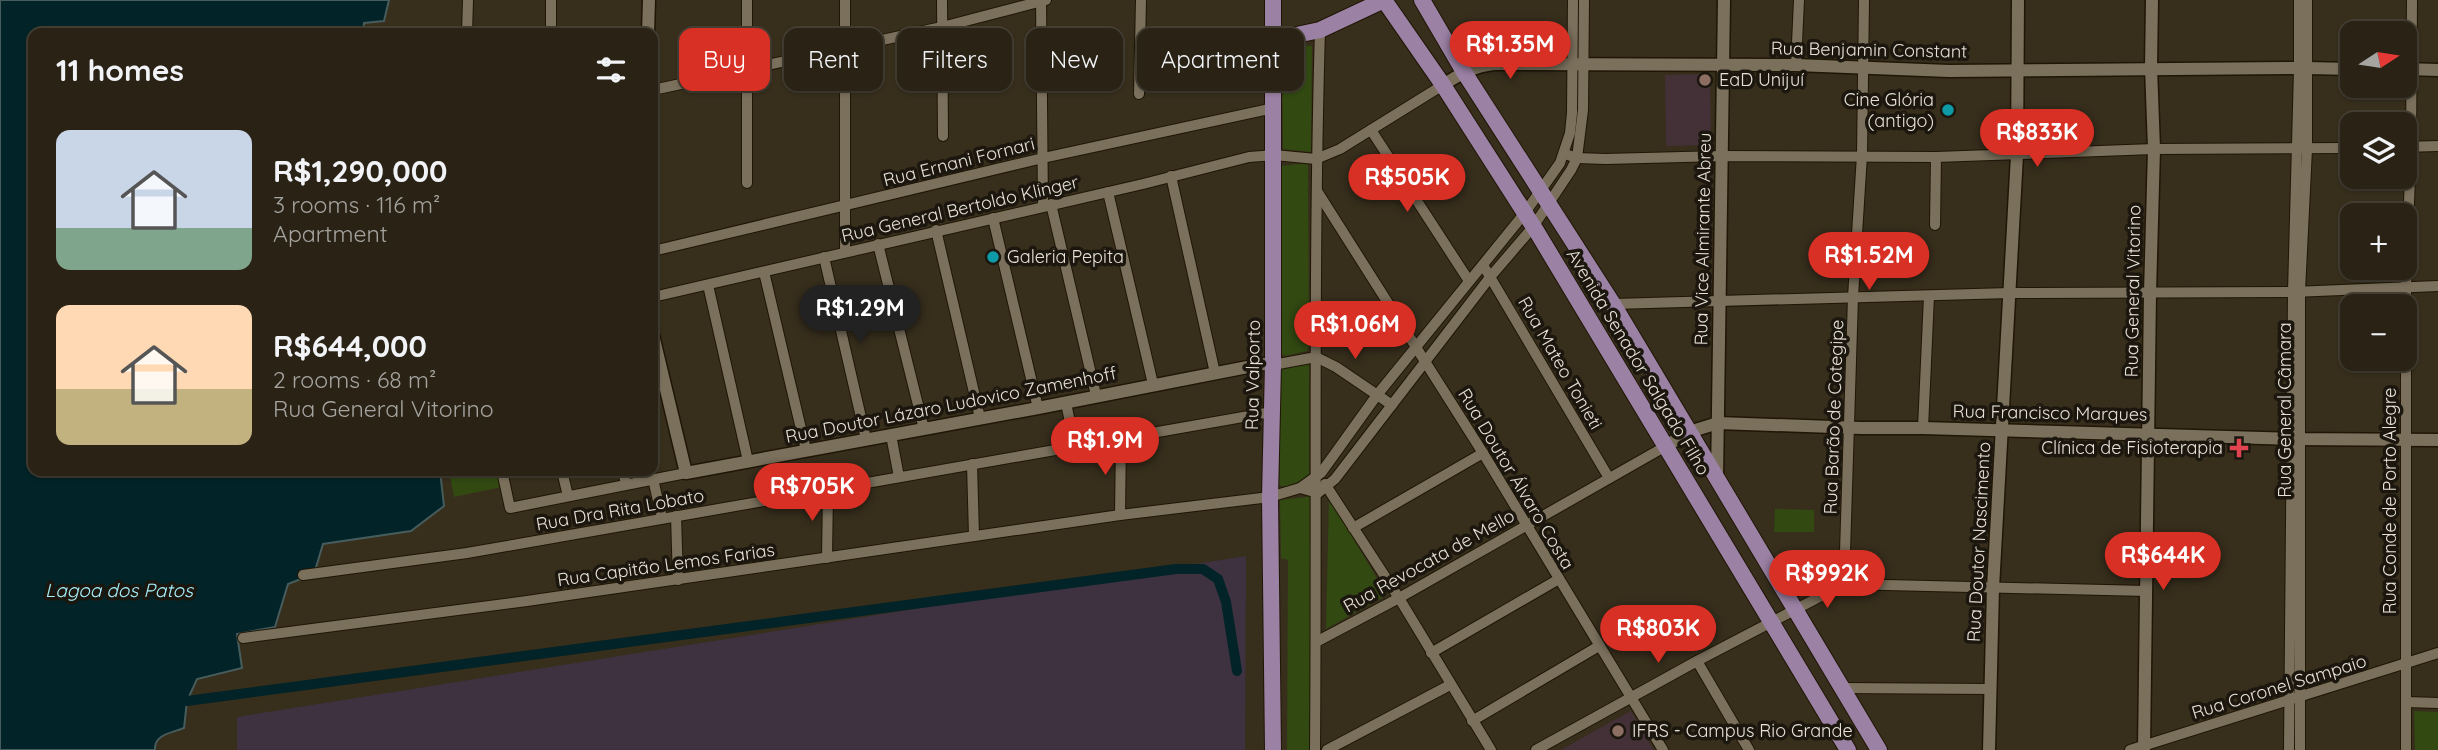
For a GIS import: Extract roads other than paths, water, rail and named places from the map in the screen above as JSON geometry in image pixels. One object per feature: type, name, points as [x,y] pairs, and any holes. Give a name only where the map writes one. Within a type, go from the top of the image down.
[{"type":"main road","name":"Rua Valporto","points":[[1273,0],[1273,28]]},
{"type":"main road","points":[[1304,33],[1320,30],[1384,0]]},
{"type":"main road","name":"Avenida Senador Salgado Filho","points":[[1384,0],[1443,85],[1528,220],[1848,750]]},
{"type":"main road","name":"Avenida Senador Salgado Filho","points":[[1422,0],[1464,72],[1613,304],[1879,750]]},
{"type":"main road","name":"Rua Valporto","points":[[1273,750],[1270,497],[1274,91]]},
{"type":"street","points":[[467,28],[468,0]]},
{"type":"street","points":[[551,0],[551,28]]},
{"type":"street","points":[[648,28],[649,0]]},
{"type":"street","points":[[747,0],[747,28]]},
{"type":"street","points":[[844,28],[845,0]]},
{"type":"street","points":[[942,0],[943,136]]},
{"type":"street","points":[[883,39],[942,27],[1043,0],[1042,158],[1047,205],[1096,396]]},
{"type":"street","points":[[1139,94],[1141,0]]},
{"type":"street","points":[[1318,493],[1328,486],[1427,362],[1492,276],[1544,198],[1571,170],[1577,158],[1583,110],[1578,65],[1578,22],[1573,0]]},
{"type":"street","points":[[1578,22],[1584,0]]},
{"type":"street","name":"Rua Vice Almirante Abreu","points":[[1717,478],[1724,0]]},
{"type":"street","points":[[1796,65],[1799,0]]},
{"type":"street","name":"Rua Barão de Cotegipe","points":[[1844,584],[1853,297],[1861,155],[1864,0]]},
{"type":"street","name":"Rua Doutor Nascimento","points":[[1989,750],[1993,588],[2017,155],[2018,0]]},
{"type":"street","name":"Rua General Vitorino","points":[[2144,748],[2154,149],[2151,0]]},
{"type":"street","name":"Rua General Câmara","points":[[2299,0],[2303,68]]},
{"type":"street","name":"Rua General Câmara","points":[[2300,750],[2295,698],[2296,291],[2307,0]]},
{"type":"street","name":"Rua Conde de Porto Alegre","points":[[2411,21],[2412,0]]},
{"type":"street","points":[[1315,750],[1318,493],[1316,159],[1320,30]]},
{"type":"street","name":"Rua Benjamin Constant","points":[[1443,85],[1480,65],[1494,64],[1796,65],[1949,71],[2151,67],[2340,69]]},
{"type":"street","points":[[1317,478],[1415,347],[1469,281],[1528,220],[1544,198],[1564,154],[1570,133],[1578,65]]},
{"type":"street","points":[[2417,70],[2438,70]]},
{"type":"street","points":[[658,89],[679,84]]},
{"type":"street","points":[[1274,155],[1316,159],[1340,149],[1443,85]]},
{"type":"street","points":[[746,91],[747,183]]},
{"type":"street","points":[[844,91],[845,252]]},
{"type":"street","name":"Rua Ernani Fornari","points":[[658,250],[1042,158],[1274,108]]},
{"type":"street","points":[[1371,130],[1469,281]]},
{"type":"street","points":[[2417,147],[2438,146]]},
{"type":"street","points":[[1564,154],[1577,158],[1861,155],[1936,157],[2154,149],[2340,148]]},
{"type":"street","name":"Rua General Bertoldo Klinger","points":[[658,296],[1249,157],[1274,155]]},
{"type":"street","points":[[1936,157],[1936,225]]},
{"type":"street","points":[[1171,176],[1216,373]]},
{"type":"street","name":"Rua Conde de Porto Alegre","points":[[2406,750],[2407,189]]},
{"type":"street","name":"Rua Doutor Álvaro Costa","points":[[1317,191],[1427,362],[1663,750]]},
{"type":"street","points":[[1108,192],[1153,384]]},
{"type":"street","points":[[993,218],[1038,408]]},
{"type":"street","points":[[936,230],[980,418]]},
{"type":"street","points":[[878,244],[924,429]]},
{"type":"street","points":[[824,257],[866,439]]},
{"type":"street","name":"Rua Mateo Tonieti","points":[[1483,265],[1492,276],[1609,478]]},
{"type":"street","points":[[764,272],[806,450]]},
{"type":"street","points":[[708,285],[748,461]]},
{"type":"street","points":[[1613,304],[2010,293],[2296,291],[2438,286]]},
{"type":"street","points":[[1923,428],[1929,296]]},
{"type":"street","points":[[658,356],[686,473]]},
{"type":"street","points":[[1316,357],[1336,367],[1392,405]]},
{"type":"street","name":"Rua Doutor Lázaro Ludovico Zamenhoff","points":[[503,476],[510,508],[1066,403],[1153,384],[1316,357]]},
{"type":"street","points":[[1066,403],[1075,446]]},
{"type":"street","name":"Rua Dra Rita Lobato","points":[[303,575],[467,553],[1272,412]]},
{"type":"street","name":"Rua Francisco Marques","points":[[1666,446],[1689,432],[1718,422],[1850,428],[2438,440]]},
{"type":"street","points":[[891,435],[899,477]]},
{"type":"street","points":[[1120,516],[1121,439]]},
{"type":"street","name":"Rua Revocata de Mello","points":[[1316,642],[1399,598],[1666,446]]},
{"type":"street","points":[[1353,528],[1483,453]]},
{"type":"street","points":[[972,464],[974,537]]},
{"type":"street","points":[[563,476],[568,496]]},
{"type":"street","points":[[624,476],[626,484]]},
{"type":"street","points":[[1317,478],[1328,486],[1491,750]]},
{"type":"street","name":"Rua Capitão Lemos Farias","points":[[243,638],[1270,497],[1300,488],[1317,478]]},
{"type":"street","points":[[653,479],[662,518]]},
{"type":"street","points":[[1300,488],[1318,493]]},
{"type":"street","points":[[827,558],[828,489]]},
{"type":"street","points":[[676,516],[678,580]]},
{"type":"street","points":[[1431,653],[1559,579]]},
{"type":"street","points":[[1536,750],[1844,584],[2147,591]]},
{"type":"street","points":[[1472,722],[1600,646]]},
{"type":"street","name":"Rua Coronel Sampaio","points":[[2130,750],[2144,748],[2438,653]]},
{"type":"street","points":[[1697,661],[1749,750]]},
{"type":"street","points":[[1327,750],[1450,685]]},
{"type":"street","points":[[1841,688],[1991,689]]},
{"type":"street","name":"Rua General Câmara","points":[[2289,750],[2295,698]]},
{"type":"street","points":[[2406,702],[2438,703]]},
{"type":"water","name":"Lagoa dos Patos","points":[[0,0],[389,0],[384,21],[364,23],[364,28],[28,28],[28,476],[441,476],[444,506],[411,531],[323,544],[314,574],[288,584],[275,627],[237,634],[242,668],[197,679],[187,701],[184,728],[161,737],[155,750],[0,750]]},
{"type":"waterway","points":[[187,701],[1176,569],[1203,569],[1218,579],[1226,602],[1237,671]]},
{"type":"place","name":"EaD Unijuí","points":[[1705,80]]},
{"type":"place","name":"Cine Glória (antigo)","points":[[1948,110]]},
{"type":"place","name":"Galeria Pepita","points":[[993,257]]},
{"type":"place","name":"Clínica de Fisioterapia","points":[[2239,448]]},
{"type":"place","name":"IFRS - Campus Rio Grande","points":[[1618,731]]}]
